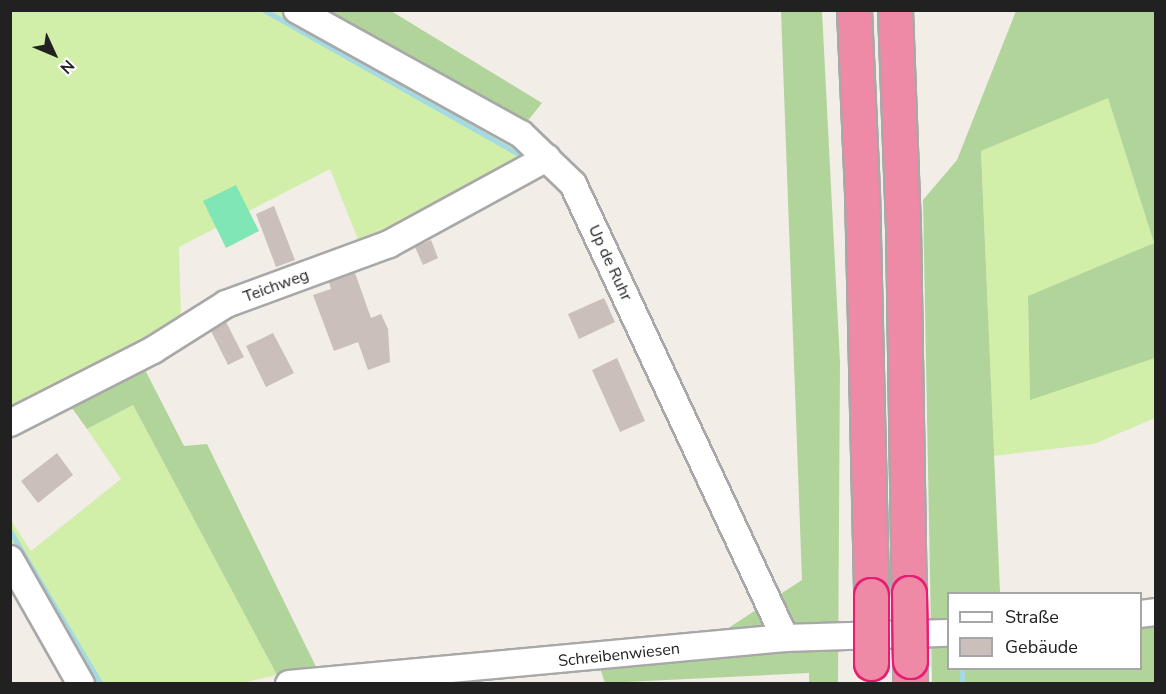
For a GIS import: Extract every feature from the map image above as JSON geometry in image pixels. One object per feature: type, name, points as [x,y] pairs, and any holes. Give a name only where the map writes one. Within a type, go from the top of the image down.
[{"type":"highway","points":[[854,10],[862,191],[871,673]]},
{"type":"highway","points":[[895,10],[903,227],[910,672]]},
{"type":"highway","points":[[903,227],[920,108]]},
{"type":"street","name":"Up de Ruhr","points":[[297,10],[520,134],[573,184],[785,638]]},
{"type":"street","name":"Teichweg","points":[[10,423],[153,350],[226,304],[389,244],[547,158]]},
{"type":"street","points":[[10,560],[81,684]]},
{"type":"street","name":"Schreibenwiesen","points":[[289,684],[785,638],[947,633]]},
{"type":"green space","points":[[11,11],[281,11],[534,156],[389,237],[359,242],[330,169],[179,247],[181,318],[11,411]]},
{"type":"green space","points":[[314,11],[391,11],[542,103],[525,124]]},
{"type":"green space","points":[[781,11],[822,11],[840,362],[838,683],[809,683],[809,673],[605,683],[600,668],[681,659],[802,580]]},
{"type":"green space","points":[[1016,11],[1155,11],[1155,358],[1030,400],[1028,296],[1154,243],[1108,98],[981,151],[1000,592],[947,592],[947,670],[1142,670],[1142,608],[1155,606],[1155,683],[932,683],[923,200],[957,160]]},
{"type":"green space","points":[[1108,97],[1154,243],[1028,296],[1030,399],[1155,358],[1155,418],[1094,444],[994,456],[981,151]]},
{"type":"green space","points":[[236,185],[259,231],[226,248],[203,201]]},
{"type":"green space","points":[[141,362],[184,446],[207,444],[319,673],[277,675],[133,405],[87,429],[67,401]]},
{"type":"green space","points":[[133,405],[277,675],[237,684],[89,683],[11,548],[10,519],[31,551],[121,479],[87,429]]},
{"type":"building","points":[[274,206],[295,260],[276,267],[256,214]]},
{"type":"building","points":[[431,240],[438,258],[423,265],[415,247]]},
{"type":"building","points":[[355,273],[371,318],[381,314],[388,329],[390,362],[368,370],[358,342],[334,351],[313,295],[331,289],[329,282]]},
{"type":"building","points":[[604,298],[615,322],[579,339],[568,314]]},
{"type":"building","points":[[226,322],[244,357],[228,365],[211,331]]},
{"type":"building","points":[[273,333],[294,373],[266,387],[246,346]]},
{"type":"building","points":[[617,358],[645,421],[620,432],[592,370]]},
{"type":"building","points":[[57,453],[73,475],[38,503],[21,481]]},
{"type":"waterway","points":[[264,10],[526,158]]},
{"type":"waterway","points":[[10,531],[101,684]]},
{"type":"waterway","points":[[962,672],[962,684]]}]
